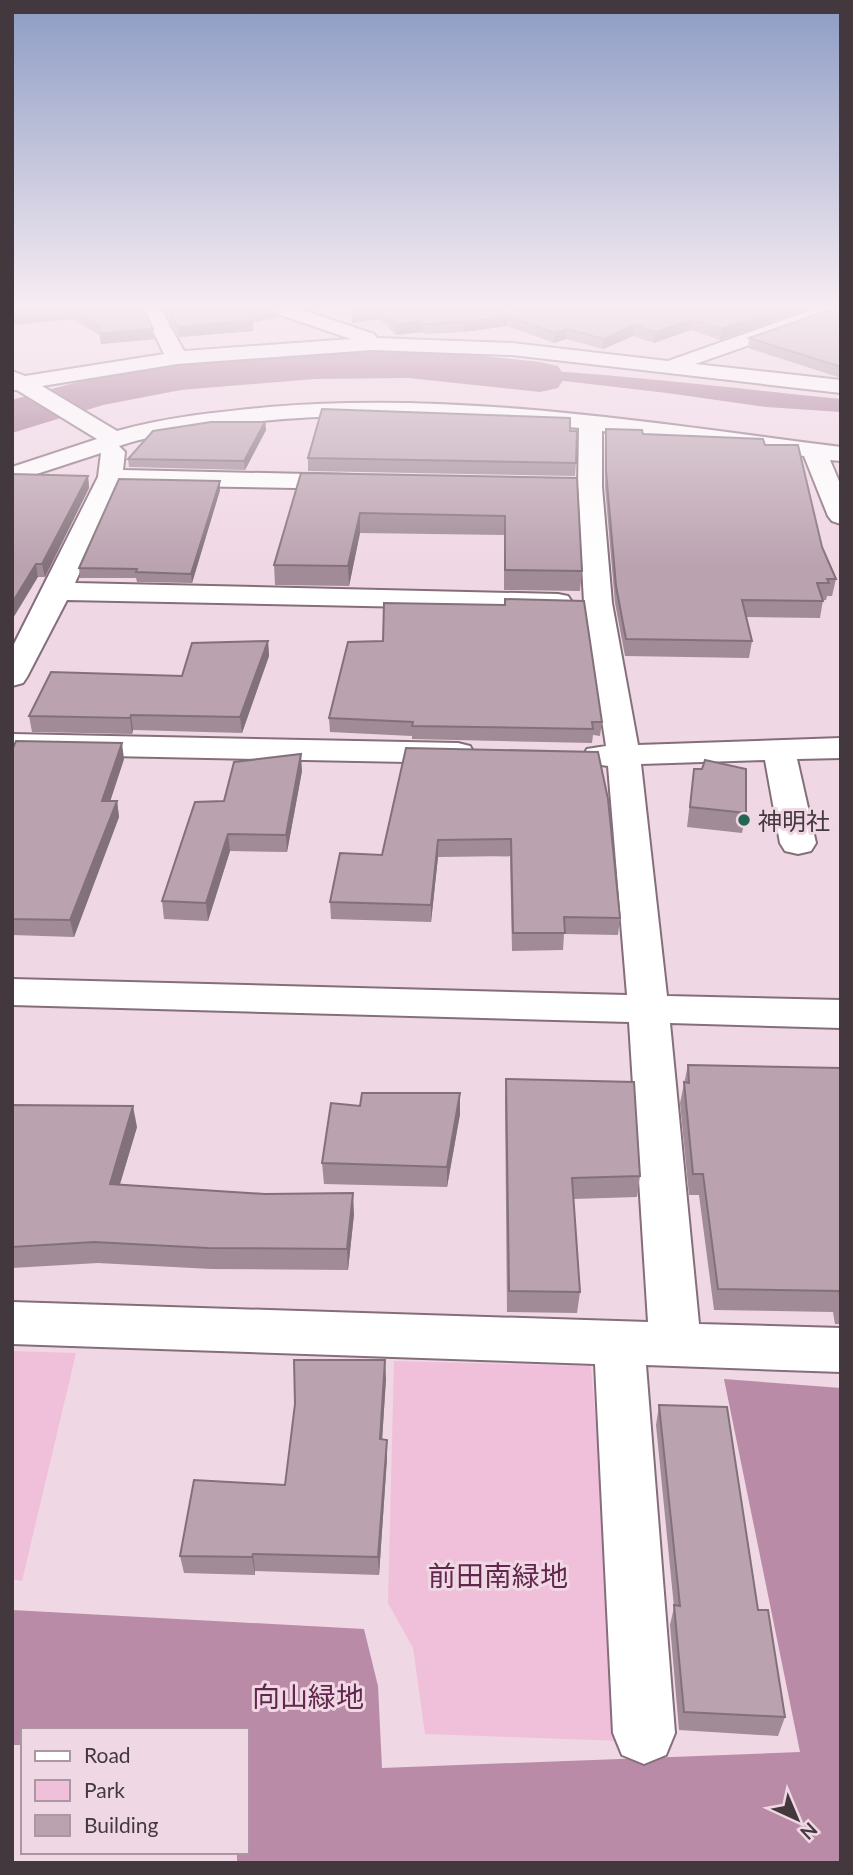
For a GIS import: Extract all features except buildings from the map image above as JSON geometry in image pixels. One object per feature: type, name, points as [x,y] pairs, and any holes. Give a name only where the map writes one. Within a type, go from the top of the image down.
[{"type":"street","points":[[38,394],[104,433]]},
{"type":"street","points":[[12,475],[104,433],[136,433],[226,418],[333,410],[409,409],[590,424],[841,454]]},
{"type":"street","points":[[590,424],[576,486],[624,756],[675,1343]]},
{"type":"street","points":[[12,677],[57,591],[110,477],[104,433]]},
{"type":"street","points":[[814,451],[841,516]]},
{"type":"street","points":[[110,477],[370,482]]},
{"type":"street","points":[[57,591],[598,603]]},
{"type":"street","points":[[12,744],[485,754]]},
{"type":"street","points":[[568,755],[624,756],[841,748]]},
{"type":"street","points":[[779,750],[798,843]]},
{"type":"street","points":[[12,992],[841,1014]]},
{"type":"street","points":[[12,1324],[841,1350]]},
{"type":"street","points":[[619,1342],[644,1733]]},
{"type":"green space","points":[[12,1351],[76,1353],[22,1581],[12,1579]]},
{"type":"green space","name":"前田南緑地","points":[[394,1361],[591,1366],[622,1741],[425,1734],[413,1648],[388,1603]]},
{"type":"green space","name":"向山緑地","points":[[724,1379],[841,1388],[841,1863],[237,1863],[237,1854],[248,1854],[248,1728],[21,1728],[21,1745],[12,1745],[12,1610],[364,1629],[378,1686],[382,1768],[800,1752]]},
{"type":"shaded area","points":[[671,394],[788,394],[841,399],[841,412],[766,407]]},
{"type":"waterway","points":[[12,417],[88,394]]},
{"type":"place","name":"神明社","points":[[744,820]]}]
